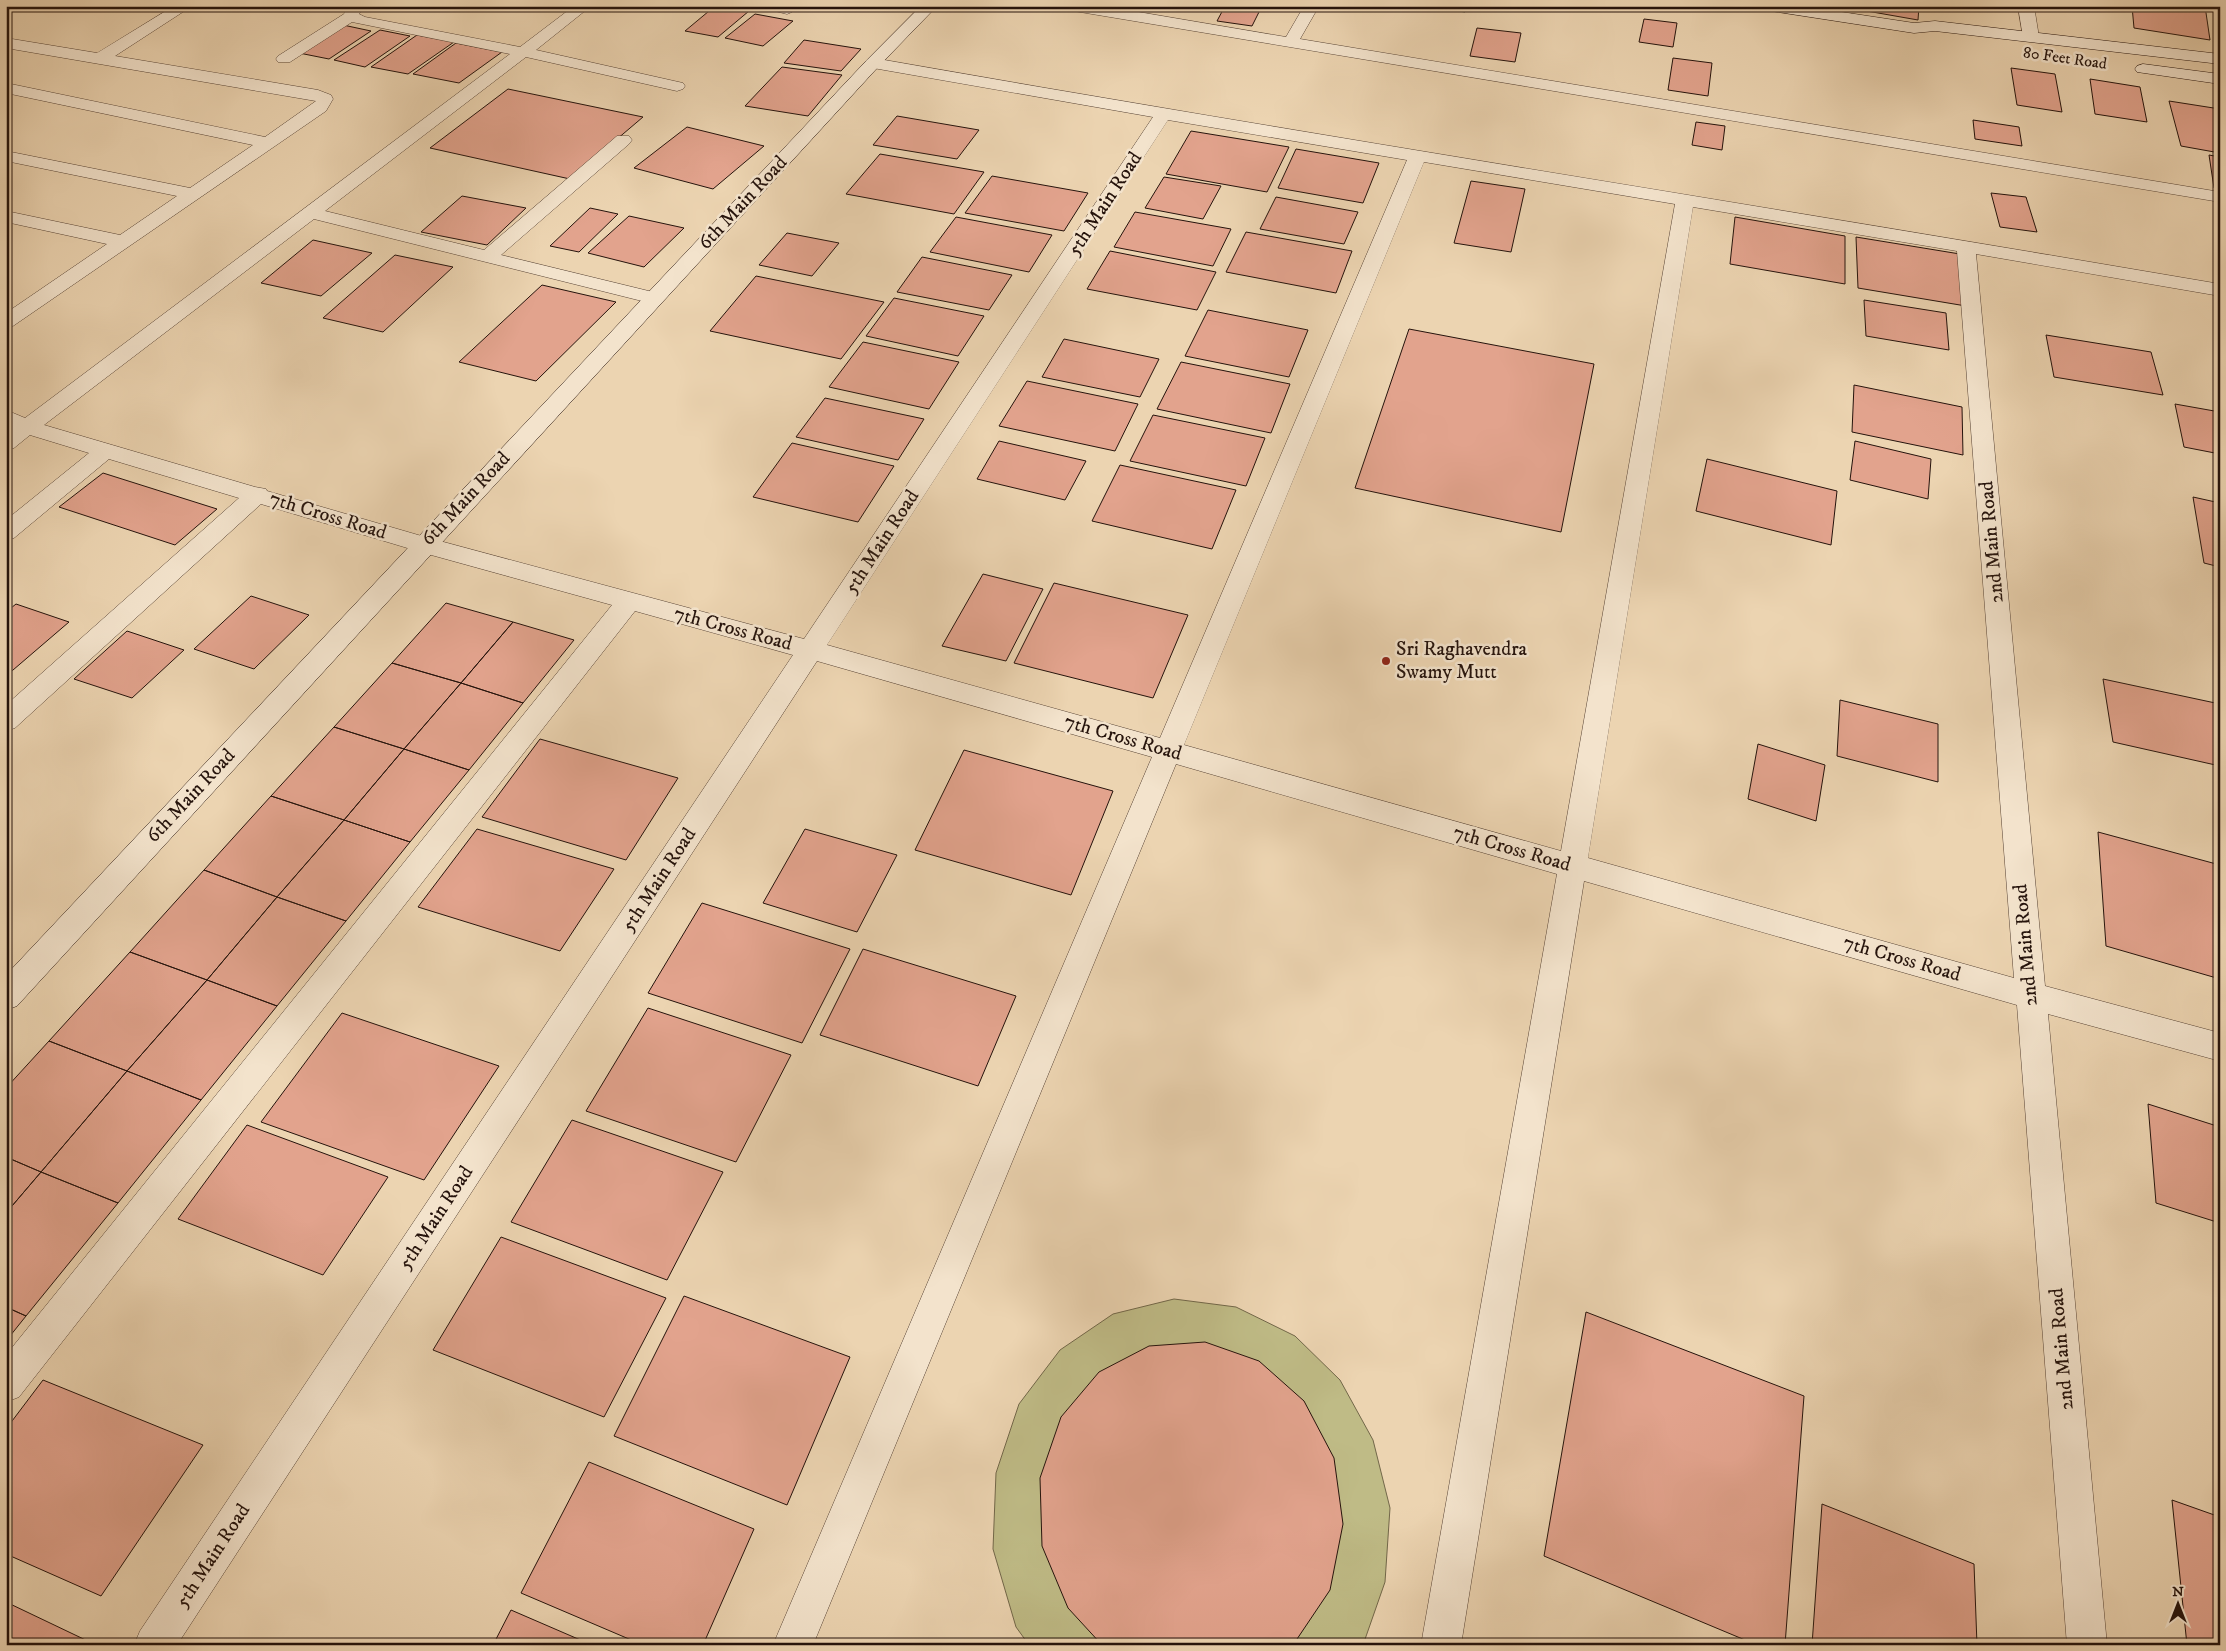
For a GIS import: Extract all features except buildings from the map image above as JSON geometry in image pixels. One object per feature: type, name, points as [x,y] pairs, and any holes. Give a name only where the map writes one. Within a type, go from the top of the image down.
[{"type":"street","points":[[99,59],[185,6]]},
{"type":"street","points":[[13,429],[310,213],[584,6]]},
{"type":"street","points":[[772,6],[787,9]]},
{"type":"street","name":"6th Main Road","points":[[6,996],[424,544],[873,64],[930,6]]},
{"type":"street","points":[[1074,6],[2220,196]]},
{"type":"street","points":[[1290,42],[1312,6]]},
{"type":"street","name":"80 Feet Road","points":[[1771,6],[1914,28],[1935,26],[2220,59]]},
{"type":"street","points":[[2026,6],[2031,37]]},
{"type":"street","points":[[284,59],[355,11],[361,21],[523,52],[677,86]]},
{"type":"street","name":"80 Feet Road","points":[[1914,28],[1930,40],[2008,50]]},
{"type":"street","points":[[6,42],[308,93],[325,99],[320,107],[6,322]]},
{"type":"street","points":[[873,64],[1163,115],[1966,246],[2220,290]]},
{"type":"street","name":"80 Feet Road","points":[[2123,66],[2220,79]]},
{"type":"street","points":[[6,88],[268,143]]},
{"type":"street","name":"5th Main Road","points":[[154,1645],[1163,115]]},
{"type":"street","points":[[488,256],[622,140]]},
{"type":"street","points":[[6,156],[192,194]]},
{"type":"street","points":[[793,1645],[1417,157]]},
{"type":"street","points":[[1441,1645],[1685,200]]},
{"type":"street","points":[[310,213],[654,298]]},
{"type":"street","points":[[6,216],[124,242]]},
{"type":"street","name":"2nd Main Road","points":[[1966,246],[2087,1645]]},
{"type":"street","points":[[6,303],[26,309]]},
{"type":"street","name":"7th Cross Road","points":[[13,429],[105,451],[258,494],[424,544],[811,650],[2031,996],[2220,1047]]},
{"type":"street","points":[[6,532],[105,451]]},
{"type":"street","points":[[6,721],[258,494]]},
{"type":"street","points":[[6,1384],[629,601]]},
{"type":"shaded area","points":[[1174,1299],[1236,1307],[1295,1336],[1340,1380],[1373,1440],[1390,1508],[1385,1582],[1363,1645],[1029,1645],[1016,1627],[993,1549],[996,1473],[1019,1404],[1060,1350],[1113,1314]]},
{"type":"place","name":"Sri Raghavendra Swamy Mutt","points":[[1386,661]]}]
